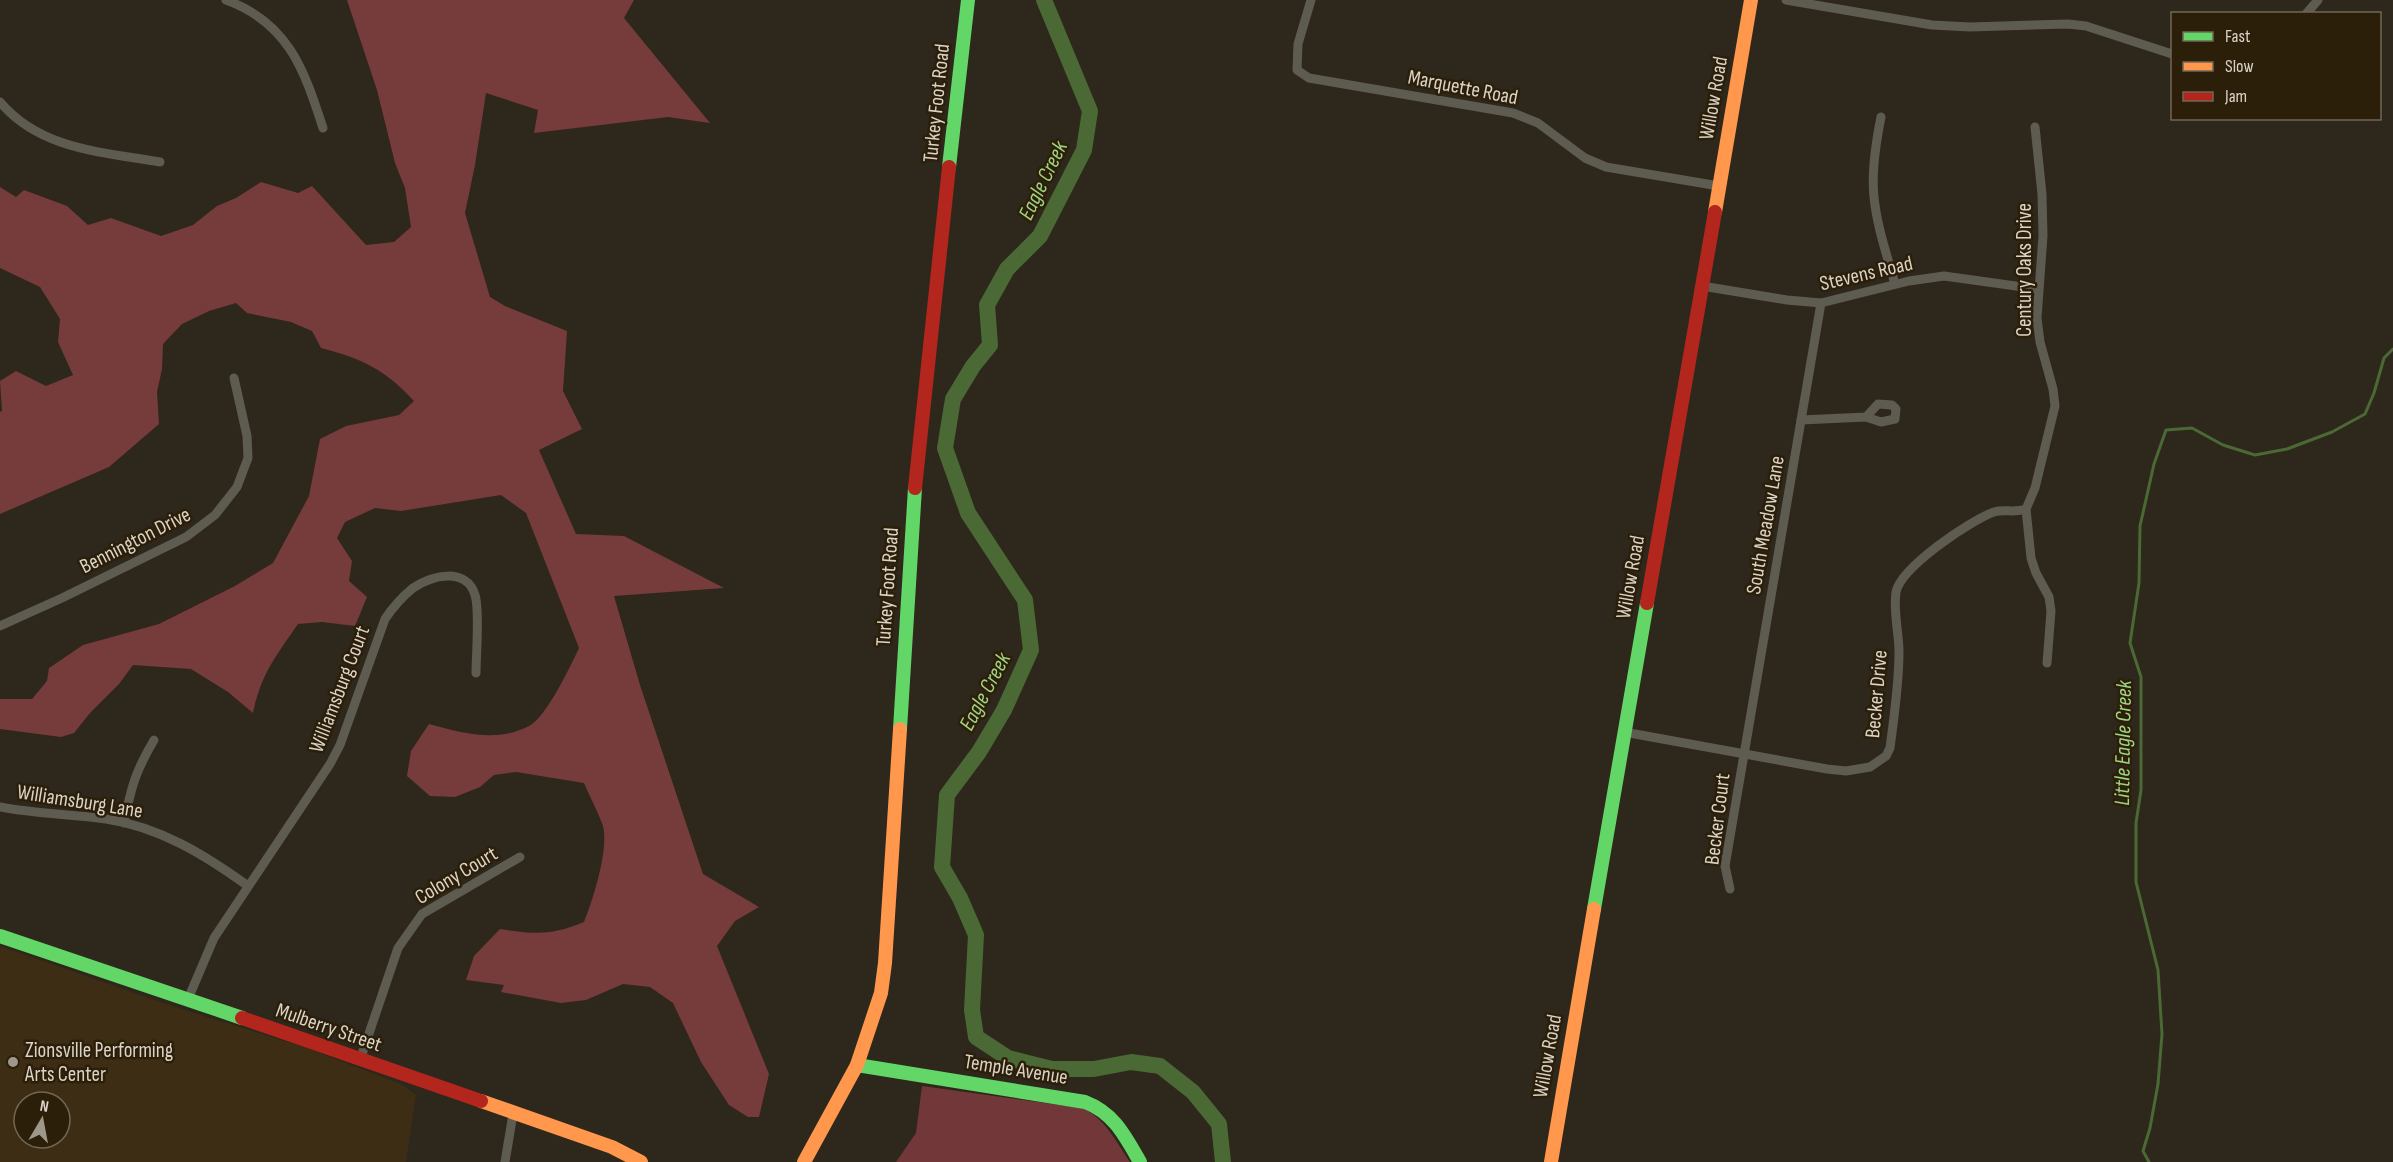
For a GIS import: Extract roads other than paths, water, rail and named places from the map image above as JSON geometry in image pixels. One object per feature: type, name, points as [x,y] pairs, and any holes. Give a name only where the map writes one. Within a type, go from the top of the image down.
[{"type":"street","points":[[226,0],[260,17],[285,39],[309,85],[323,128]]},
{"type":"street","name":"Turkey Foot Road","points":[[804,1162],[857,1065],[881,993],[885,963],[917,453],[968,0]]},
{"type":"street","name":"Marquette Road","points":[[1311,0],[1298,44],[1297,70],[1308,78],[1514,112],[1538,123],[1585,158],[1606,166],[1719,186]]},
{"type":"street","name":"Willow Road","points":[[1551,1162],[1751,0]]},
{"type":"street","points":[[1786,0],[1932,25],[1970,27],[2068,24],[2086,26],[2171,54]]},
{"type":"street","points":[[2308,12],[2318,0]]},
{"type":"street","points":[[0,102],[27,127],[53,141],[76,148],[160,162]]},
{"type":"street","points":[[1881,117],[1877,137],[1873,195],[1878,224],[1895,284]]},
{"type":"street","name":"Century Oaks Drive","points":[[2022,510],[2035,488],[2055,406],[2053,389],[2040,342],[2037,318],[2043,236],[2042,194],[2035,127]]},
{"type":"street","name":"Stevens Road","points":[[1702,286],[1787,300],[1821,303],[1895,284],[1944,276],[2038,289]]},
{"type":"street","name":"South Meadow Lane","points":[[1744,753],[1821,303]]},
{"type":"street","name":"Bennington Drive","points":[[0,626],[186,537],[215,515],[237,487],[248,458],[247,436],[234,378]]},
{"type":"street","points":[[1802,420],[1866,417]]},
{"type":"street","points":[[2022,510],[2031,558],[2049,597],[2051,611],[2047,663]]},
{"type":"street","name":"Becker Drive","points":[[1624,732],[1827,769],[1846,771],[1870,767],[1886,756],[1890,748],[1898,675],[1896,591],[1903,576],[1912,566],[1974,521],[1996,512],[2022,510]]},
{"type":"street","name":"Williamsburg Court","points":[[188,999],[214,938],[330,764],[340,745],[385,619],[399,601],[415,587],[435,577],[449,576],[459,577],[471,584],[476,597],[476,673]]},
{"type":"street","points":[[124,823],[137,768],[154,740]]},
{"type":"street","name":"Becker Court","points":[[1730,889],[1725,866],[1744,753]]},
{"type":"street","name":"Williamsburg Lane","points":[[0,807],[124,823],[158,833],[183,844],[248,886]]},
{"type":"street","name":"Colony Court","points":[[360,1060],[398,948],[422,914],[520,857]]},
{"type":"street","name":"Mulberry Street","points":[[0,936],[612,1147],[641,1162]]},
{"type":"street","name":"Temple Avenue","points":[[857,1065],[1099,1106],[1114,1119],[1140,1162]]},
{"type":"street","points":[[505,1162],[513,1114]]},
{"type":"waterway","name":"Eagle Creek","points":[[1044,0],[1090,111],[1084,150],[1040,236],[1007,269],[987,305],[990,345],[973,366],[953,399],[945,448],[968,513],[1025,600],[1031,650],[1004,710],[979,752],[947,795],[942,867],[960,898],[976,935],[972,1010],[976,1037],[1008,1058],[1052,1069],[1094,1069],[1131,1062],[1160,1066],[1193,1092],[1219,1124],[1223,1162]]},
{"type":"waterway","name":"Little Eagle Creek","points":[[2149,1162],[2143,1151],[2150,1128],[2158,1084],[2162,1034],[2158,970],[2136,882],[2136,823],[2141,790],[2141,677],[2130,643],[2139,583],[2140,526],[2154,464],[2166,430],[2192,428],[2223,445],[2255,455],[2287,449],[2332,432],[2365,414],[2384,358],[2393,349]]},
{"type":"place","name":"Zionsville Performing Arts Center","points":[[13,1062]]}]
